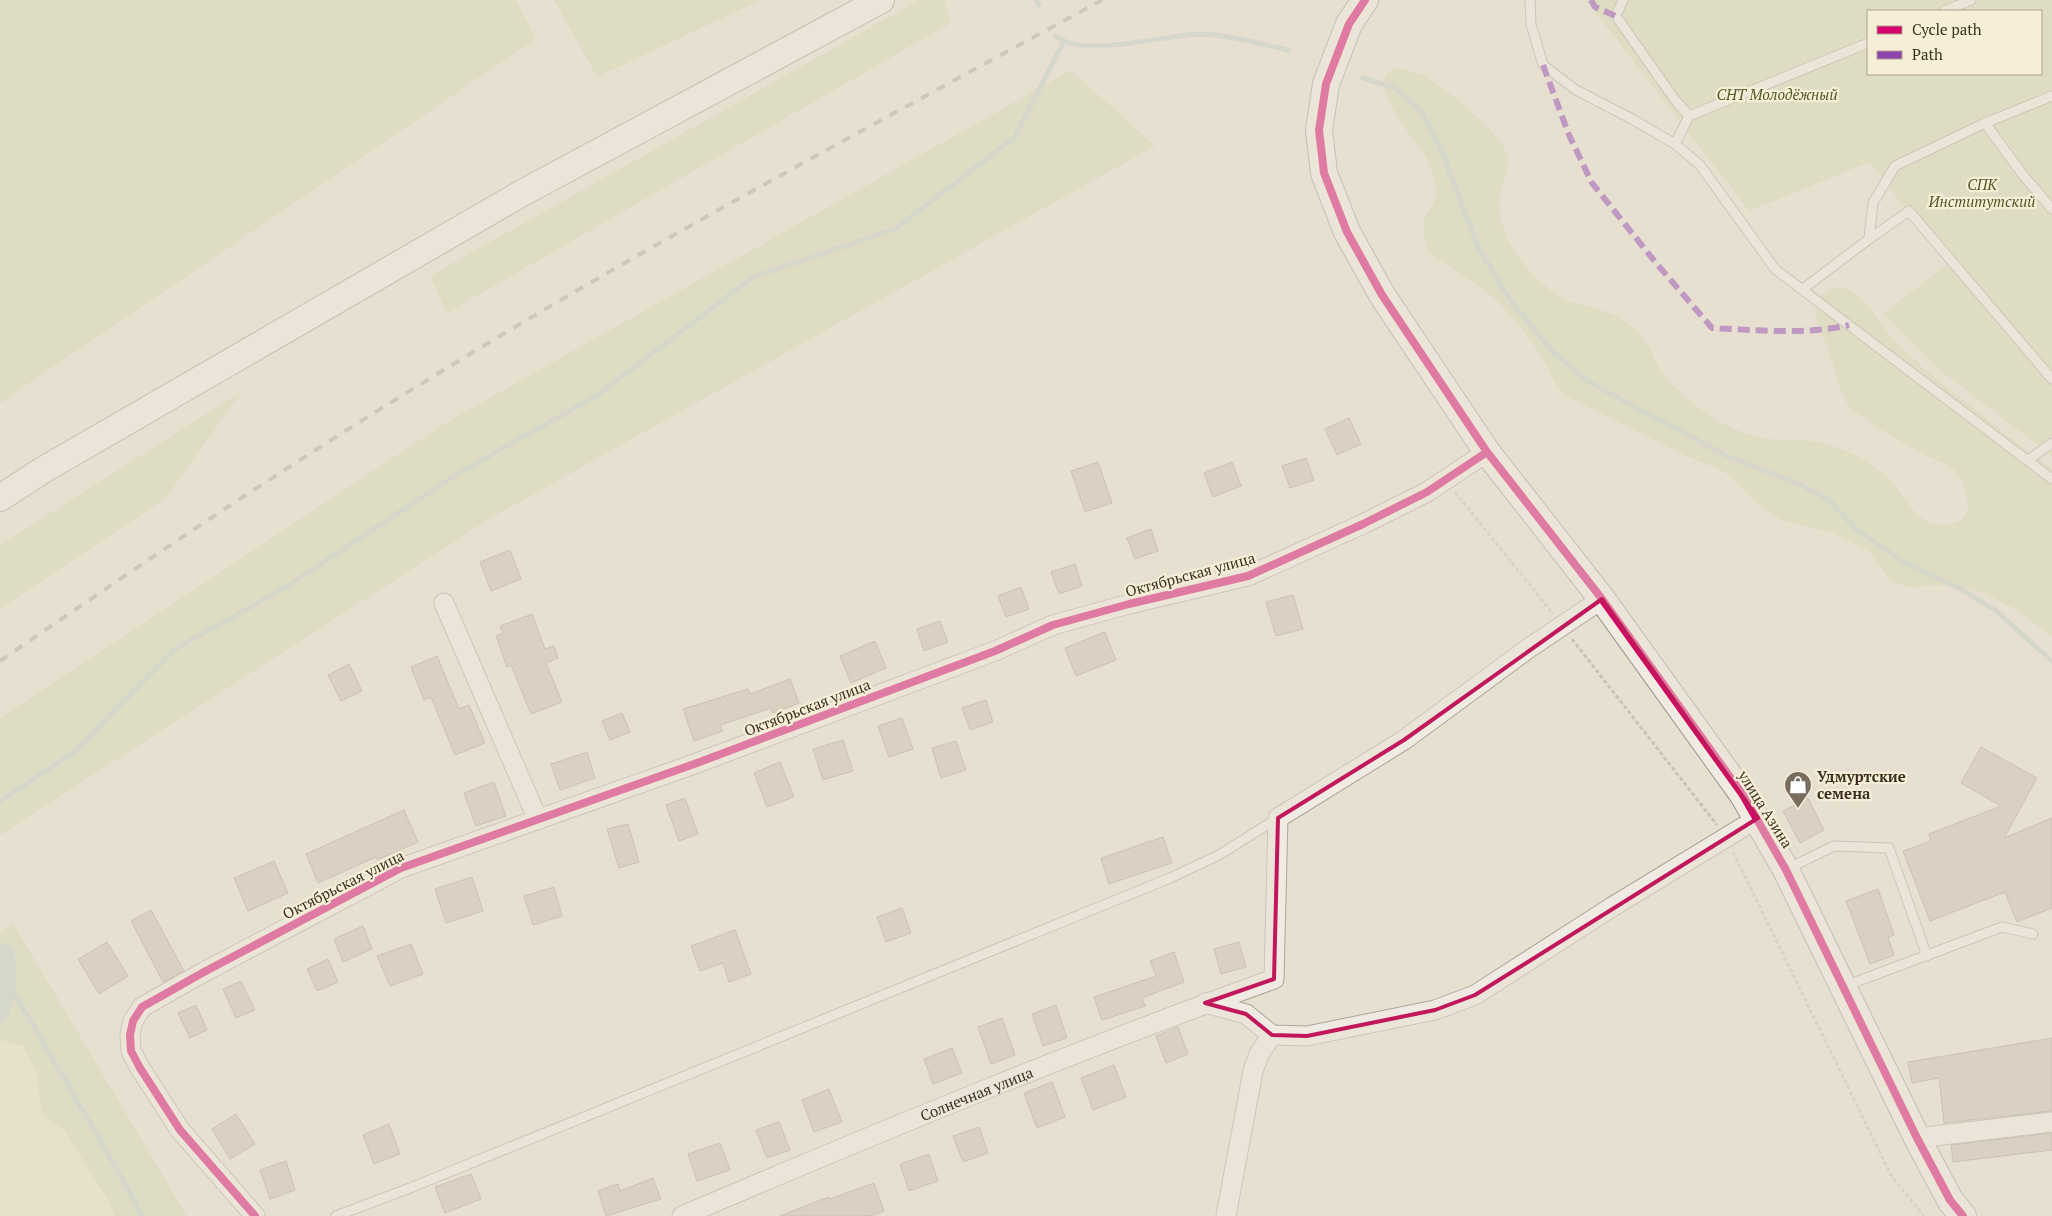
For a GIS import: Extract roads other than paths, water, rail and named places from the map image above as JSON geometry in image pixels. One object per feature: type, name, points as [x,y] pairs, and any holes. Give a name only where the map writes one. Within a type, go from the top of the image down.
[{"type":"street","points":[[0,498],[43,470],[524,192],[881,0]]},
{"type":"street","name":"улица Азина","points":[[1365,0],[1349,24],[1326,84],[1319,130],[1324,174],[1347,232],[1382,295],[1487,452],[1602,599],[1758,818],[1786,870],[1917,1138],[1950,1200],[1963,1216]]},
{"type":"street","name":"Октябрьская улица","points":[[255,1216],[180,1130],[140,1068],[132,1051],[130,1035],[133,1022],[142,1007],[204,972],[401,868],[697,763],[986,655],[1053,625],[1129,604],[1248,576],[1363,524],[1426,492],[1487,452]]},
{"type":"street","points":[[1278,818],[1404,740],[1529,648],[1602,599]]},
{"type":"street","points":[[444,603],[538,820]]},
{"type":"street","name":"Солнечная улица","points":[[682,1216],[997,1086],[1205,1004],[1274,979],[1278,818]]},
{"type":"street","points":[[1205,1004],[1246,1014],[1272,1035],[1307,1036],[1435,1010],[1475,995],[1612,907],[1758,818]]},
{"type":"street","points":[[1226,1216],[1253,1071],[1259,1054],[1272,1035]]},
{"type":"street","points":[[1917,1138],[2052,1122]]},
{"type":"lane","points":[[1530,0],[1531,24],[1543,64],[1576,90],[1675,144],[1700,165],[1775,269],[2052,479]]},
{"type":"lane","points":[[1623,0],[1616,16],[1675,100],[1689,116]]},
{"type":"lane","points":[[1946,10],[1971,0]]},
{"type":"lane","points":[[1675,144],[1689,116],[1867,43]]},
{"type":"lane","points":[[1869,240],[1873,203],[1895,166],[1985,123],[2052,96]]},
{"type":"lane","points":[[1985,123],[2023,175],[2052,209]]},
{"type":"lane","points":[[1803,289],[1909,211],[2052,379]]},
{"type":"lane","points":[[2028,460],[2052,444]]},
{"type":"lane","points":[[336,1216],[410,1188],[1170,878],[1219,855],[1278,818]]},
{"type":"lane","points":[[1786,870],[1834,846],[1889,848],[1927,956]]},
{"type":"lane","points":[[1844,987],[2002,927],[2033,934]]},
{"type":"waterway","points":[[1036,0],[1039,5]]},
{"type":"waterway","points":[[1056,36],[1068,43],[1084,46],[1103,46],[1183,35],[1209,34],[1232,37],[1289,50]]},
{"type":"waterway","points":[[0,801],[73,753],[175,649],[288,586],[457,474],[596,396],[753,277],[895,229],[1015,137],[1063,43]]},
{"type":"waterway","points":[[1363,78],[1395,88],[1420,110],[1441,149],[1478,247],[1510,300],[1554,353],[1589,382],[1727,456],[1799,484],[1828,499],[1858,531],[1905,563],[1959,588],[1995,610],[2052,661]]},
{"type":"waterway","points":[[16,996],[114,1164],[142,1216]]},
{"type":"railway","points":[[0,661],[258,487],[500,336],[670,237],[1102,0]]},
{"type":"place","name":"Удмуртские семена","points":[[1798,809]]},
{"type":"park label","name":"СНТ Молодёжный","points":[[1777,94]]},
{"type":"park label","name":"СПК Институтский","points":[[1982,192]]}]
